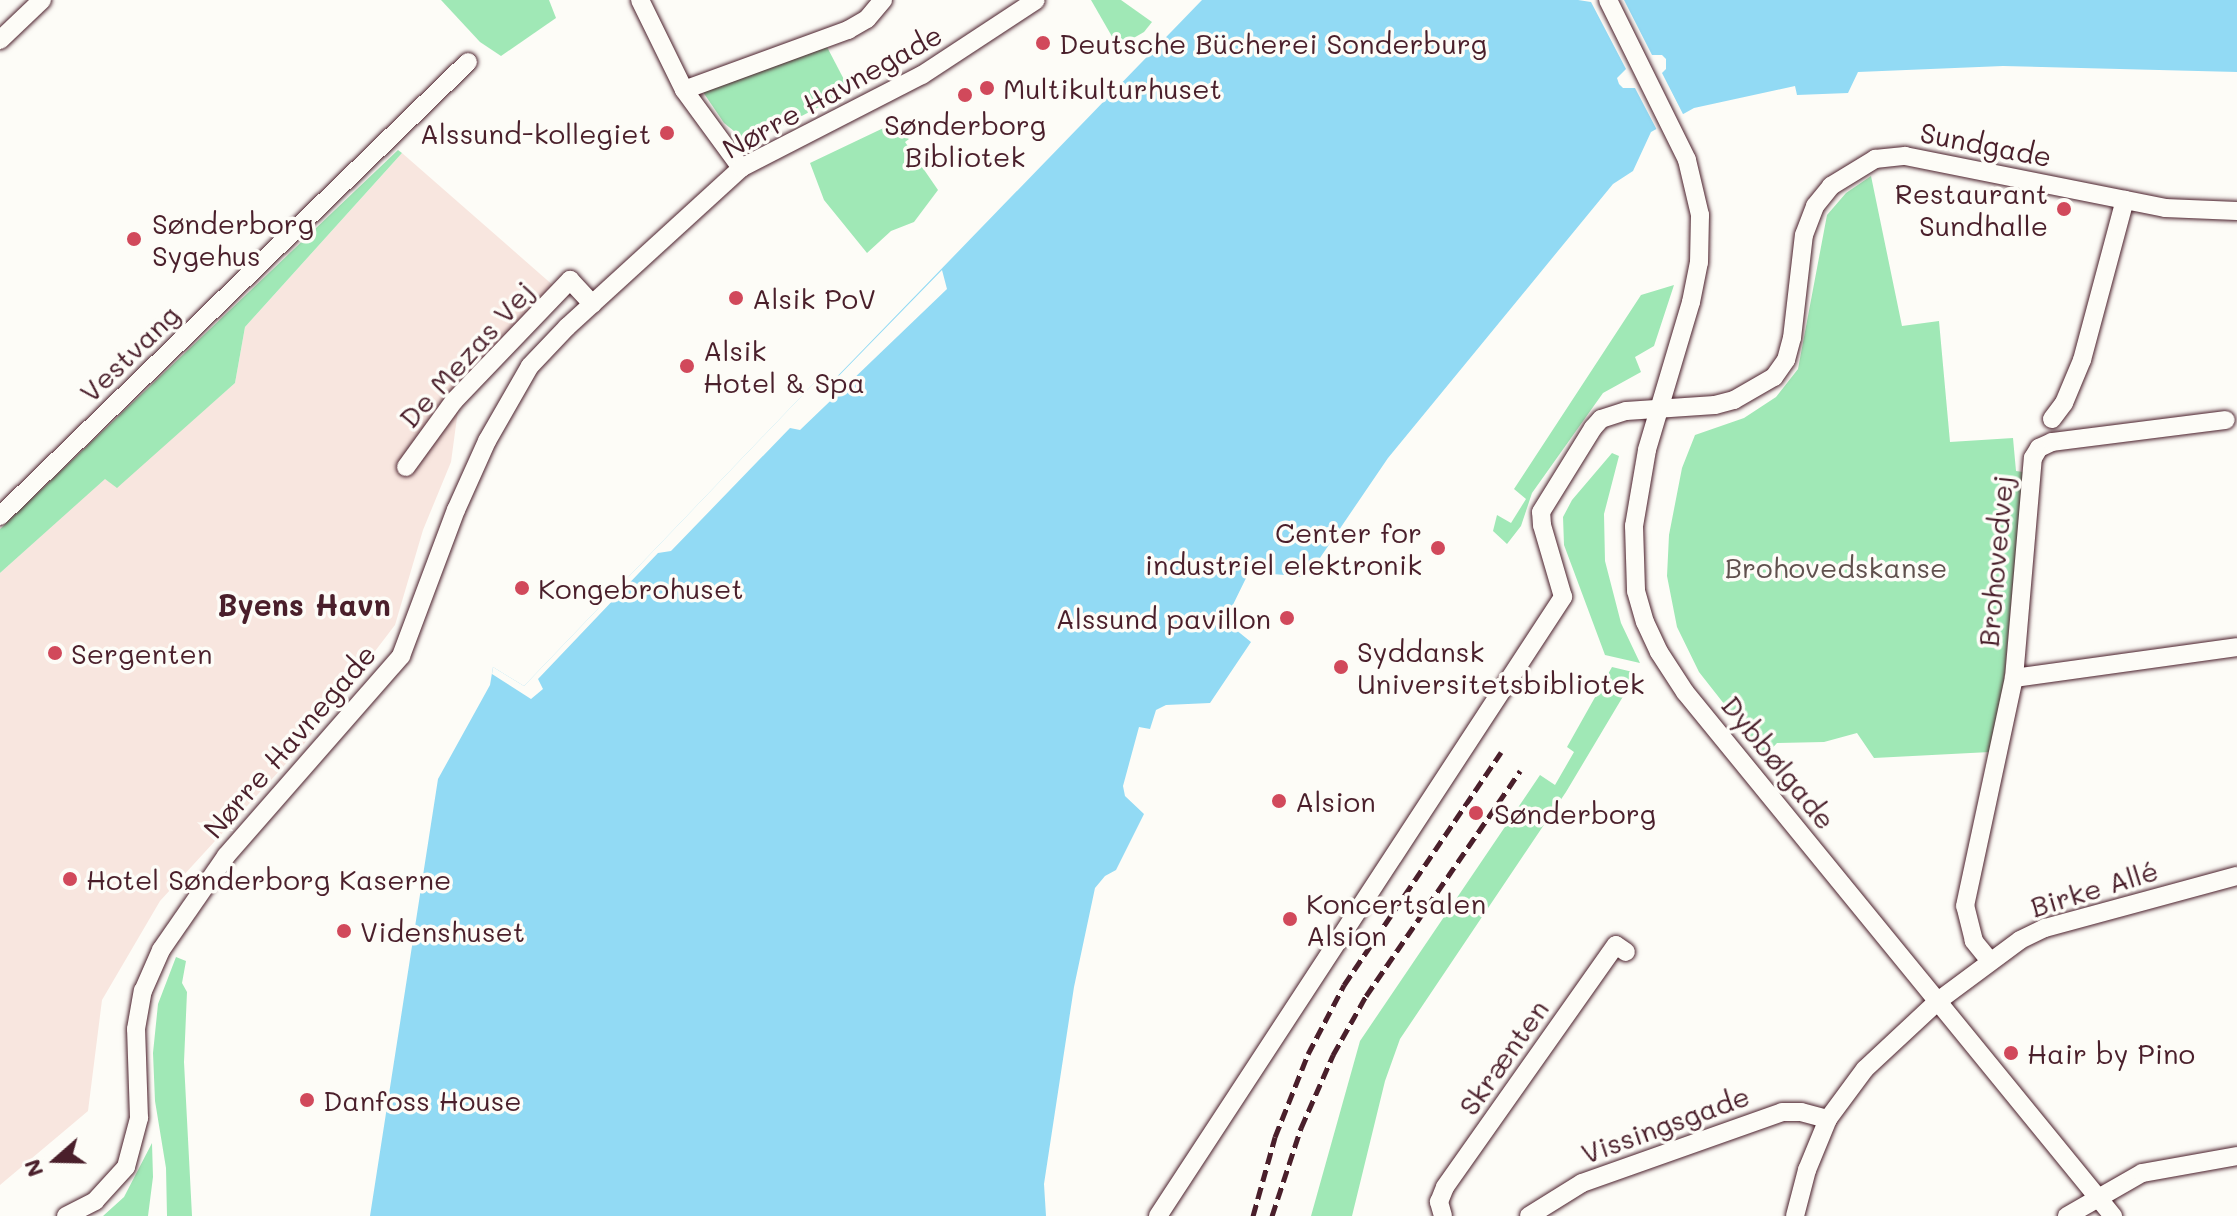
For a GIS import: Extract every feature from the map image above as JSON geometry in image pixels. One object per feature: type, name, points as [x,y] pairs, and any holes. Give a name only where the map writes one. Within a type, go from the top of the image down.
[{"type":"street","points":[[0,40],[41,0]]},
{"type":"street","points":[[640,0],[684,90],[741,168]]},
{"type":"street","points":[[684,90],[848,30],[867,19],[883,0]]},
{"type":"street","name":"Nørre Havnegade","points":[[66,1216],[95,1201],[126,1167],[139,1118],[136,1029],[143,991],[161,950],[226,856],[401,656],[456,510],[508,402],[547,345],[741,168],[922,75],[1036,0]]},
{"type":"street","name":"Dybbølgade","points":[[1608,0],[1687,160],[1700,215],[1699,262],[1661,411],[1647,450],[1639,491],[1633,559],[1636,591],[1659,652],[1694,703],[2113,1216]]},
{"type":"street","name":"Vestvang","points":[[0,516],[468,62]]},
{"type":"street","name":"Sundgade","points":[[1661,411],[1734,400],[1774,377],[1786,360],[1792,338],[1804,235],[1815,206],[1831,186],[1875,159],[1905,156],[2165,208],[2237,211]]},
{"type":"street","points":[[2052,419],[2064,403],[2082,360],[2125,200]]},
{"type":"street","name":"De Mezas Vej","points":[[406,467],[454,401],[570,280],[592,304]]},
{"type":"street","points":[[1158,1216],[1563,597],[1542,525],[1545,503],[1601,419],[1626,411],[1661,411]]},
{"type":"street","name":"Brohovedvej","points":[[1990,961],[1974,941],[1965,906],[2014,678],[2031,468],[2039,448],[2052,442],[2226,420]]},
{"type":"street","name":"Brohovedvej","points":[[2014,678],[2237,647]]},
{"type":"street","name":"Birke Allé","points":[[1795,1216],[1807,1170],[1828,1119],[1865,1069],[1938,1001],[1990,961],[2020,940],[2066,920],[2237,876]]},
{"type":"street","name":"Skrænten","points":[[1443,1216],[1439,1202],[1445,1187],[1616,945],[1626,952]]},
{"type":"street","name":"Vissingsgade","points":[[1529,1216],[1582,1183],[1782,1112],[1801,1112],[1828,1119]]},
{"type":"street","points":[[2067,1216],[2142,1173],[2237,1156]]},
{"type":"shaded area","points":[[402,153],[555,287],[460,395],[451,462],[423,530],[395,625],[304,744],[160,901],[102,1000],[88,1111],[0,1185],[0,573],[105,478],[116,487],[235,383],[245,327]]},
{"type":"green space","points":[[441,0],[549,0],[556,18],[501,56],[480,42]]},
{"type":"green space","points":[[1091,0],[1121,0],[1152,22],[1144,32],[1118,47]]},
{"type":"green space","points":[[827,47],[850,91],[757,139],[745,140],[724,123],[703,92]]},
{"type":"green space","points":[[894,123],[909,139],[905,142],[938,190],[914,222],[891,231],[867,253],[824,200],[810,163]]},
{"type":"green space","points":[[398,150],[402,153],[245,327],[235,383],[117,488],[105,479],[0,573],[0,529]]},
{"type":"green space","name":"Brohovedskanse","points":[[1871,176],[1902,326],[1939,321],[1950,442],[2013,438],[2016,471],[2023,472],[2004,682],[1990,752],[1874,758],[1857,733],[1824,742],[1777,743],[1765,756],[1699,672],[1677,627],[1667,576],[1669,535],[1682,468],[1695,435],[1744,418],[1776,397],[1798,369],[1827,215],[1846,193]]},
{"type":"green space","points":[[1674,285],[1654,346],[1635,357],[1641,372],[1603,393],[1532,493],[1521,526],[1507,544],[1493,531],[1497,515],[1511,523],[1526,499],[1514,489],[1641,295]]},
{"type":"green space","points":[[1612,453],[1619,456],[1604,514],[1605,561],[1621,623],[1640,663],[1605,655],[1564,545],[1563,517],[1572,500]]},
{"type":"green space","points":[[1612,667],[1637,673],[1566,792],[1400,1039],[1385,1081],[1352,1216],[1311,1216],[1360,1041],[1540,775],[1555,785],[1574,752],[1567,747]]},
{"type":"green space","points":[[176,957],[186,961],[182,983],[187,992],[184,1062],[192,1216],[167,1216],[166,1168],[155,1101],[153,1053],[158,1004]]},
{"type":"green space","points":[[152,1143],[153,1177],[148,1216],[103,1216],[124,1197]]},
{"type":"water","points":[[1202,0],[2237,0],[2237,72],[2003,66],[1858,72],[1848,93],[1797,95],[1795,86],[1694,108],[1651,132],[1633,171],[1613,184],[1388,458],[1307,577],[1249,572],[1225,621],[1251,642],[1210,703],[1166,705],[1156,710],[1150,729],[1139,727],[1123,786],[1125,796],[1144,814],[1116,870],[1105,876],[1095,888],[1074,987],[1044,1184],[1046,1216],[370,1216],[438,779],[490,685],[493,667],[524,686],[816,381],[825,389]]},
{"type":"pier","points":[[1578,0],[1624,0],[1652,55],[1662,55],[1666,59],[1666,69],[1662,73],[1685,118],[1658,132],[1635,88],[1623,88],[1619,84],[1617,78],[1626,69],[1591,2]]},
{"type":"pier","points":[[942,270],[947,289],[800,430],[790,428],[671,551],[658,553],[538,679],[543,689],[531,699],[492,674],[493,667],[524,686],[816,381],[825,390]]},
{"type":"railway","points":[[1253,1216],[1275,1137],[1308,1054],[1344,985],[1501,752]]},
{"type":"railway","points":[[1272,1216],[1301,1128],[1333,1055],[1366,996],[1520,771]]},
{"type":"place","name":"Deutsche Bücherei Sonderburg","points":[[1043,43]]},
{"type":"place","name":"Multikulturhuset","points":[[987,88]]},
{"type":"place","name":"Sønderborg Bibliotek","points":[[965,95]]},
{"type":"place","name":"Alssund-kollegiet","points":[[667,133]]},
{"type":"place","name":"Restaurant Sundhalle","points":[[2064,209]]},
{"type":"place","name":"Sønderborg Sygehus","points":[[134,239]]},
{"type":"place","name":"Alsik PoV","points":[[736,298]]},
{"type":"place","name":"Alsik Hotel & Spa","points":[[687,366]]},
{"type":"place","name":"Center for industriel elektronik","points":[[1438,548]]},
{"type":"place","name":"Kongebrohuset","points":[[522,588]]},
{"type":"place","name":"Alssund pavillon","points":[[1287,618]]},
{"type":"place","name":"Sergenten","points":[[55,653]]},
{"type":"place","name":"Syddansk Universitetsbibliotek","points":[[1341,667]]},
{"type":"place","name":"Alsion","points":[[1279,801]]},
{"type":"place","name":"Sønderborg","points":[[1476,813]]},
{"type":"place","name":"Hotel Sønderborg Kaserne","points":[[70,879]]},
{"type":"place","name":"Koncertsalen Alsion","points":[[1290,919]]},
{"type":"place","name":"Videnshuset","points":[[344,931]]},
{"type":"place","name":"Hair by Pino","points":[[2011,1053]]},
{"type":"place","name":"Danfoss House","points":[[307,1100]]},
{"type":"district","name":"Byens Havn","points":[[304,604]]}]
